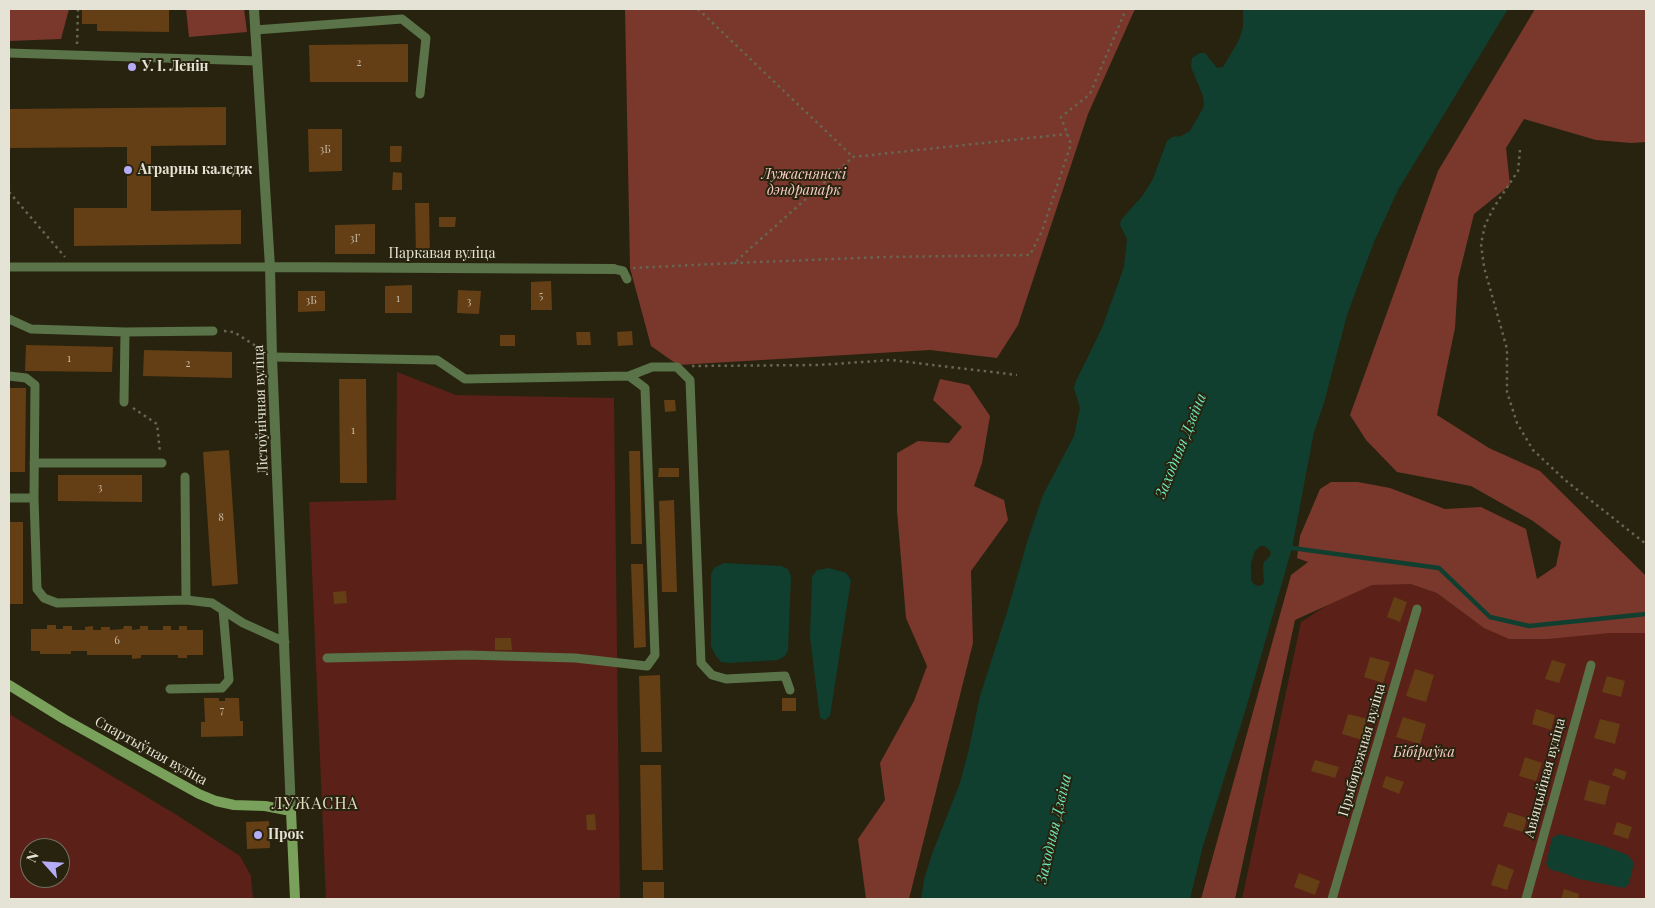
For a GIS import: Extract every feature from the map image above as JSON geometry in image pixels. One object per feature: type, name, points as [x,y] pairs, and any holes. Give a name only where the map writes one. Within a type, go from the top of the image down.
[{"type":"street","name":"Лістоўнічная вуліца","points":[[254,9],[270,267],[291,811]]},
{"type":"street","name":"Паркавая вуліца","points":[[270,267],[614,269]]},
{"type":"street","name":"Спартыўная вуліца","points":[[9,685],[64,719],[200,794],[216,801],[234,805],[265,806],[291,811]]},
{"type":"street","points":[[291,811],[295,899]]},
{"type":"lane","points":[[255,30],[402,19],[426,38],[420,94]]},
{"type":"lane","points":[[9,53],[257,61]]},
{"type":"lane","points":[[9,267],[270,267]]},
{"type":"lane","points":[[614,269],[623,271],[627,278]]},
{"type":"lane","points":[[9,319],[31,329],[125,332],[213,331]]},
{"type":"lane","points":[[124,402],[125,332]]},
{"type":"lane","points":[[272,357],[437,360],[465,379],[629,376],[652,367],[676,367],[690,380],[701,663],[712,675],[726,678],[785,676],[790,690]]},
{"type":"lane","points":[[9,376],[26,378],[35,385],[34,498],[37,589],[44,598],[57,603],[186,600],[212,603],[244,623],[285,642]]},
{"type":"lane","points":[[327,658],[466,655],[575,658],[647,666],[655,655],[645,388],[629,376]]},
{"type":"lane","points":[[34,463],[162,463]]},
{"type":"lane","points":[[185,477],[186,600]]},
{"type":"lane","points":[[9,498],[34,498]]},
{"type":"lane","name":"Прыбярэжная вуліца","points":[[1332,899],[1417,609]]},
{"type":"lane","points":[[170,689],[222,688],[228,680],[223,610]]},
{"type":"lane","name":"Авіяцыйная вуліца","points":[[1526,899],[1591,665]]},
{"type":"path","points":[[77,55],[78,9]]},
{"type":"path","points":[[698,9],[853,157]]},
{"type":"path","points":[[614,269],[882,257],[1030,255],[1042,231],[1071,144],[1061,117],[1090,94],[1126,9]]},
{"type":"path","points":[[734,263],[853,157],[1067,134]]},
{"type":"path","points":[[1520,150],[1518,171],[1494,207],[1485,225],[1481,244],[1484,267],[1507,349],[1507,392],[1517,423],[1533,450],[1565,480],[1646,544]]},
{"type":"path","points":[[9,192],[74,267]]},
{"type":"path","points":[[213,331],[234,332],[255,344],[272,357]]},
{"type":"path","points":[[676,367],[710,365],[819,365],[891,360],[1017,375]]},
{"type":"path","points":[[124,402],[157,424],[162,463]]},
{"type":"green space","points":[[9,9],[69,9],[61,39],[9,41]]},
{"type":"green space","points":[[186,9],[244,9],[247,32],[189,37]]},
{"type":"green space","name":"Лужаснянскі дэндрапарк","points":[[625,9],[1135,9],[1088,114],[1018,325],[997,358],[930,350],[678,365],[651,346],[630,268]]},
{"type":"green space","points":[[1535,9],[1646,9],[1646,142],[1631,143],[1596,140],[1524,119],[1506,148],[1510,185],[1474,214],[1458,279],[1455,328],[1437,415],[1489,448],[1540,471],[1646,576],[1646,633],[1609,633],[1548,639],[1509,639],[1484,628],[1437,593],[1411,584],[1372,585],[1295,620],[1235,899],[1201,899],[1291,575],[1308,562],[1297,558],[1300,536],[1320,489],[1331,482],[1358,482],[1390,488],[1445,509],[1481,507],[1526,529],[1537,579],[1556,566],[1561,542],[1533,521],[1471,486],[1397,472],[1366,440],[1350,415],[1438,171]]},
{"type":"green space","points":[[397,372],[456,395],[614,398],[620,899],[326,899],[309,502],[396,500]]},
{"type":"green space","points":[[940,379],[969,385],[990,416],[982,463],[974,486],[1004,500],[1008,520],[971,571],[973,643],[909,899],[866,899],[858,839],[885,800],[880,763],[914,701],[927,666],[906,618],[897,511],[897,453],[918,441],[949,443],[962,427],[933,400]]},
{"type":"green space","name":"Бібіраўка","points":[[1368,579],[1433,583],[1646,627],[1646,899],[1242,899],[1301,622]]},
{"type":"green space","points":[[9,714],[180,817],[240,856],[251,876],[253,899],[9,899]]},
{"type":"water","name":"Заходняя Дзвіна","points":[[1243,9],[1508,9],[1398,190],[1374,242],[1347,315],[1324,403],[1314,432],[1292,548],[1244,715],[1203,846],[1190,899],[921,899],[924,880],[932,854],[960,783],[980,696],[1028,539],[1043,495],[1074,436],[1080,408],[1074,388],[1075,383],[1102,328],[1124,267],[1127,239],[1120,225],[1121,220],[1143,195],[1153,179],[1167,141],[1172,137],[1181,136],[1190,131],[1202,110],[1204,105],[1203,96],[1191,67],[1192,58],[1200,53],[1205,53],[1217,68],[1223,67],[1239,40],[1243,27]],"holes":[[[1260,546],[1265,546],[1271,552],[1264,562],[1264,582],[1258,586],[1251,580],[1251,563],[1255,551]]]},
{"type":"water","points":[[724,563],[781,566],[788,569],[791,576],[788,650],[785,656],[778,660],[730,663],[721,662],[716,656],[711,646],[711,574],[714,568]]},
{"type":"water","points":[[829,568],[846,573],[851,580],[830,716],[825,720],[820,718],[810,637],[812,577],[817,570]]},
{"type":"water","points":[[1559,834],[1604,846],[1628,855],[1634,863],[1629,884],[1624,888],[1579,879],[1551,870],[1546,864],[1552,838]]},
{"type":"building","points":[[82,9],[169,9],[169,32],[97,31],[97,24],[82,24]]},
{"type":"building","points":[[408,44],[408,82],[310,82],[309,45]]},
{"type":"building","points":[[226,107],[226,145],[151,146],[151,211],[241,210],[241,244],[74,246],[74,208],[127,208],[127,147],[9,148],[9,109]]},
{"type":"building","points":[[308,129],[342,129],[342,171],[309,172]]},
{"type":"building","points":[[390,146],[402,146],[401,162],[390,162]]},
{"type":"building","points":[[393,172],[402,173],[402,190],[392,190]]},
{"type":"building","points":[[415,203],[429,203],[430,258],[416,259]]},
{"type":"building","points":[[439,217],[456,217],[455,227],[439,227]]},
{"type":"building","points":[[375,224],[375,254],[335,254],[335,225]]},
{"type":"building","points":[[551,281],[552,310],[531,310],[531,282]]},
{"type":"building","points":[[412,285],[412,313],[385,313],[385,286]]},
{"type":"building","points":[[458,290],[481,291],[479,314],[457,313]]},
{"type":"building","points":[[298,291],[325,291],[325,311],[298,312]]},
{"type":"building","points":[[632,331],[633,345],[618,346],[617,332]]},
{"type":"building","points":[[576,332],[590,332],[591,345],[577,345]]},
{"type":"building","points":[[500,335],[515,335],[515,346],[500,346]]},
{"type":"building","points":[[26,345],[113,347],[112,372],[25,371]]},
{"type":"building","points":[[144,350],[232,352],[232,378],[143,376]]},
{"type":"building","points":[[339,379],[366,379],[367,483],[340,483]]},
{"type":"building","points":[[9,388],[26,388],[25,472],[9,472]]},
{"type":"building","points":[[664,400],[675,400],[676,411],[665,412]]},
{"type":"building","points":[[229,450],[238,584],[212,586],[203,452]]},
{"type":"building","points":[[629,451],[640,451],[642,544],[631,544]]},
{"type":"building","points":[[659,468],[679,468],[679,477],[658,477]]},
{"type":"building","points":[[58,475],[142,475],[142,502],[58,501]]},
{"type":"building","points":[[674,500],[677,592],[662,592],[659,501]]},
{"type":"building","points":[[9,522],[23,522],[23,604],[9,604]]},
{"type":"building","points":[[631,564],[643,564],[646,647],[634,648]]},
{"type":"building","points":[[346,591],[347,603],[334,604],[333,592]]},
{"type":"building","points":[[1394,597],[1407,602],[1400,622],[1387,617]]},
{"type":"building","points":[[47,625],[56,625],[56,629],[63,629],[63,626],[72,626],[72,630],[85,630],[85,627],[93,626],[93,630],[101,630],[101,627],[110,627],[110,630],[132,626],[132,630],[140,629],[140,626],[148,626],[148,630],[163,630],[163,626],[171,626],[171,630],[179,630],[179,626],[187,626],[187,630],[203,630],[203,655],[187,655],[187,658],[178,658],[178,655],[141,655],[141,658],[132,659],[132,655],[87,655],[87,651],[71,651],[71,654],[40,654],[40,651],[31,651],[31,629],[47,629]]},
{"type":"building","points":[[495,638],[511,638],[512,650],[495,650]]},
{"type":"building","points":[[1370,657],[1390,662],[1383,683],[1364,677]]},
{"type":"building","points":[[1552,660],[1566,664],[1559,683],[1545,679]]},
{"type":"building","points":[[1415,669],[1434,675],[1426,702],[1406,696]]},
{"type":"building","points":[[660,675],[662,752],[641,752],[639,676]]},
{"type":"building","points":[[1607,676],[1625,681],[1621,697],[1602,692]]},
{"type":"building","points":[[204,698],[219,698],[219,701],[225,701],[225,698],[239,698],[240,721],[243,721],[243,736],[201,737],[201,722],[205,722]]},
{"type":"building","points":[[782,698],[796,698],[796,711],[782,711]]},
{"type":"building","points":[[1536,709],[1555,715],[1551,730],[1532,724]]},
{"type":"building","points":[[1348,714],[1368,719],[1362,740],[1342,734]]},
{"type":"building","points":[[1403,717],[1426,724],[1420,744],[1396,737]]},
{"type":"building","points":[[1600,719],[1620,724],[1615,744],[1594,738]]},
{"type":"building","points":[[1525,757],[1542,763],[1536,781],[1519,776]]},
{"type":"building","points":[[1315,760],[1339,767],[1335,778],[1311,771]]},
{"type":"building","points":[[640,765],[661,765],[663,870],[642,870]]},
{"type":"building","points":[[1615,768],[1627,772],[1624,780],[1612,775]]},
{"type":"building","points":[[1386,776],[1404,782],[1399,794],[1382,787]]},
{"type":"building","points":[[1589,780],[1610,786],[1605,805],[1584,800]]},
{"type":"building","points":[[1508,812],[1527,818],[1523,832],[1503,826]]},
{"type":"building","points":[[595,814],[596,830],[587,830],[586,815]]},
{"type":"building","name":"Прок","points":[[269,821],[270,848],[247,849],[246,822]]},
{"type":"building","points":[[1617,822],[1632,827],[1628,839],[1613,834]]},
{"type":"building","points":[[1498,864],[1514,870],[1507,890],[1491,885]]},
{"type":"building","points":[[1299,873],[1320,881],[1315,895],[1294,887]]},
{"type":"building","points":[[643,882],[664,882],[664,899],[643,899]]},
{"type":"building","points":[[1564,889],[1579,894],[1578,899],[1561,899]]},
{"type":"waterway","points":[[1288,546],[1439,568],[1490,617],[1529,626],[1646,614]]},
{"type":"place","name":"У. І. Ленін","points":[[132,67]]},
{"type":"place","name":"Аграрны каледж","points":[[128,170]]},
{"type":"place","name":"Прок","points":[[258,835]]},
{"type":"district","name":"ЛУЖАСНА","points":[[315,804]]}]
